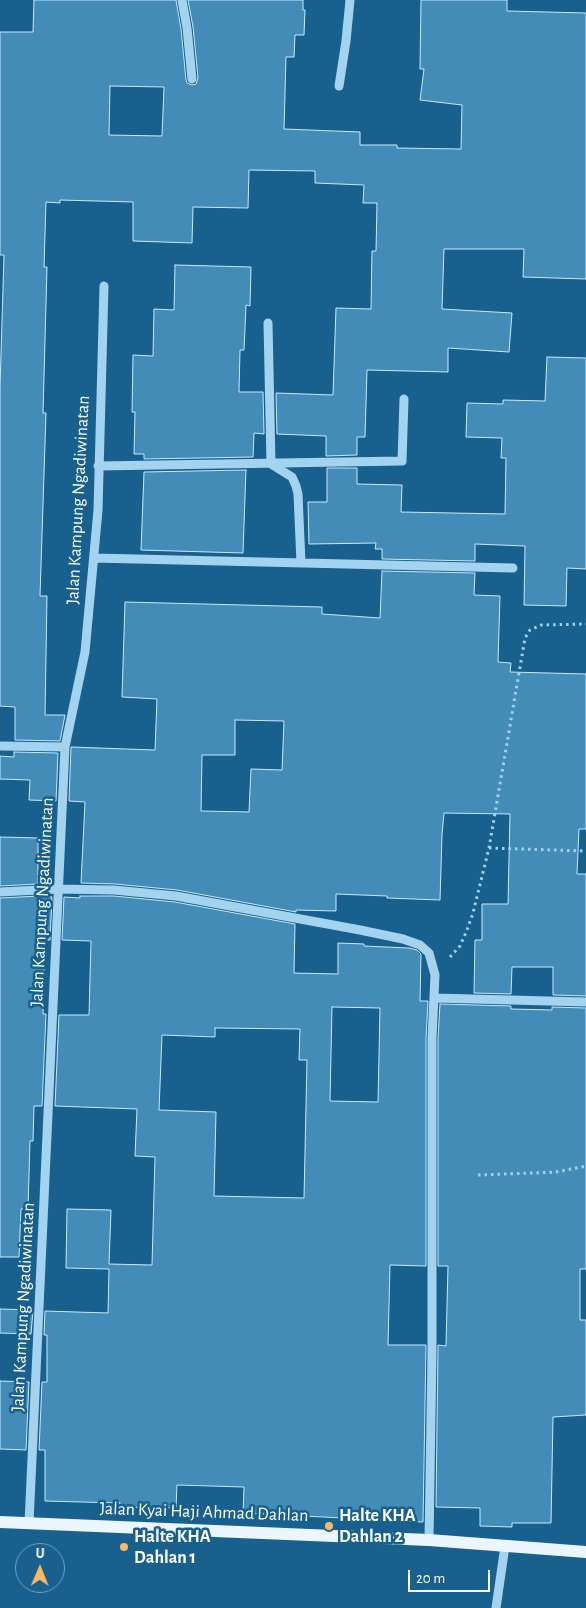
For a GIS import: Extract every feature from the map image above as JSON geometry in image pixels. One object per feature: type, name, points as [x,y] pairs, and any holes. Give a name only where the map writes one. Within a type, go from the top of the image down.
[{"type":"main road","name":"Jalan Kyai Haji Ahmad Dahlan","points":[[0,1522],[429,1540],[586,1552]]},
{"type":"street","points":[[182,0],[188,28],[192,79]]},
{"type":"street","points":[[339,86],[350,0]]},
{"type":"street","name":"Jalan Kampung Ngadiwinatan","points":[[29,1522],[66,747],[85,652],[98,510],[104,286]]},
{"type":"street","points":[[268,323],[271,464]]},
{"type":"street","points":[[98,466],[402,461],[404,399]]},
{"type":"street","points":[[271,464],[292,477],[296,486],[301,563]]},
{"type":"street","points":[[94,558],[513,568]]},
{"type":"street","points":[[0,746],[66,747]]},
{"type":"street","points":[[0,892],[58,889],[140,892],[176,896],[403,939],[420,946],[428,953],[434,974],[429,1540]]},
{"type":"street","points":[[434,998],[586,1002]]},
{"type":"street","points":[[496,1608],[505,1546]]},
{"type":"path","points":[[434,974],[460,946],[473,914],[489,848],[525,638],[530,630],[541,625],[586,624]]},
{"type":"path","points":[[489,848],[586,851]]},
{"type":"path","points":[[478,1175],[556,1172],[586,1166]]},
{"type":"building","points":[[34,0],[176,0],[186,80],[187,83],[192,85],[196,84],[198,78],[193,27],[188,0],[303,0],[303,10],[305,10],[304,35],[295,35],[294,57],[286,57],[284,129],[360,132],[360,145],[397,145],[397,148],[461,149],[462,105],[420,100],[424,69],[420,69],[421,0],[507,0],[507,11],[586,13],[586,279],[523,277],[524,249],[444,249],[442,309],[512,313],[509,352],[448,348],[448,372],[367,370],[365,437],[357,437],[357,455],[326,456],[326,436],[277,434],[276,393],[333,395],[336,308],[371,309],[372,251],[376,251],[377,203],[363,203],[364,185],[315,183],[315,171],[249,170],[248,208],[193,207],[192,243],[133,241],[133,202],[60,200],[60,203],[46,202],[44,267],[47,267],[43,413],[46,413],[40,596],[47,596],[45,715],[65,715],[60,741],[15,740],[15,707],[0,706],[0,387],[4,255],[0,255],[0,32],[33,32]],"holes":[[[110,86],[164,87],[162,136],[109,135]]]},
{"type":"building","points":[[175,265],[251,267],[250,306],[246,305],[244,350],[240,350],[239,392],[263,392],[264,434],[254,433],[253,457],[144,459],[144,454],[134,454],[135,412],[132,412],[133,355],[153,356],[154,309],[174,310]]},
{"type":"building","points":[[547,357],[586,358],[586,569],[567,568],[566,606],[524,605],[525,546],[475,544],[475,561],[382,559],[382,549],[375,549],[376,543],[309,544],[308,502],[327,502],[327,468],[357,468],[357,484],[402,485],[401,512],[505,514],[506,458],[501,458],[502,438],[466,437],[467,403],[503,404],[503,400],[545,401]]},
{"type":"building","points":[[246,470],[243,553],[141,550],[144,472]]},
{"type":"building","points":[[382,571],[475,573],[474,595],[500,596],[498,662],[511,663],[510,672],[586,674],[586,829],[579,829],[577,874],[586,874],[586,996],[553,995],[553,967],[512,967],[511,994],[474,993],[475,940],[482,940],[482,904],[508,904],[510,814],[444,813],[440,900],[336,894],[336,911],[296,910],[296,912],[177,890],[81,883],[85,802],[69,801],[71,747],[155,750],[157,699],[122,697],[125,602],[322,607],[322,614],[380,618]],"holes":[[[235,720],[284,721],[282,770],[251,769],[249,812],[201,811],[202,755],[235,755]]]},
{"type":"building","points":[[14,752],[58,753],[56,801],[29,800],[30,780],[0,779],[0,756],[14,757]]},
{"type":"building","points":[[0,837],[38,838],[38,884],[0,886]]},
{"type":"building","points":[[80,896],[114,896],[175,902],[295,924],[294,973],[338,974],[338,943],[409,948],[417,950],[421,954],[420,1001],[428,1001],[426,1038],[426,1266],[390,1265],[388,1345],[426,1345],[423,1522],[243,1513],[244,1487],[177,1485],[176,1508],[120,1507],[120,1503],[45,1501],[45,1450],[39,1450],[42,1382],[47,1382],[47,1335],[44,1335],[45,1311],[108,1313],[109,1269],[66,1268],[67,1209],[111,1210],[109,1264],[152,1265],[155,1157],[135,1156],[137,1109],[55,1106],[59,1015],[89,1015],[91,941],[62,940],[64,897],[80,898]],"holes":[[[332,1007],[380,1008],[378,1102],[330,1101]],[[215,1028],[300,1029],[299,1060],[307,1060],[304,1198],[214,1196],[216,1112],[159,1110],[162,1035],[215,1037]]]},
{"type":"building","points":[[52,897],[50,940],[45,940],[43,1014],[46,1014],[42,1106],[34,1106],[33,1141],[30,1141],[28,1209],[21,1209],[19,1257],[0,1257],[0,898]]},
{"type":"building","points":[[440,1004],[511,1006],[511,1009],[552,1010],[552,1007],[586,1008],[586,1269],[580,1269],[580,1320],[586,1320],[586,1415],[553,1417],[551,1523],[512,1523],[512,1527],[480,1526],[480,1508],[436,1507],[438,1345],[446,1346],[448,1266],[438,1266],[438,1038]]},
{"type":"building","points":[[0,1309],[33,1310],[31,1334],[0,1333]]},
{"type":"building","points":[[0,1381],[29,1382],[26,1450],[0,1449]]},
{"type":"place","name":"Halte KHA Dahlan 2","points":[[329,1526]]},
{"type":"place","name":"Halte KHA Dahlan 1","points":[[124,1547]]}]
